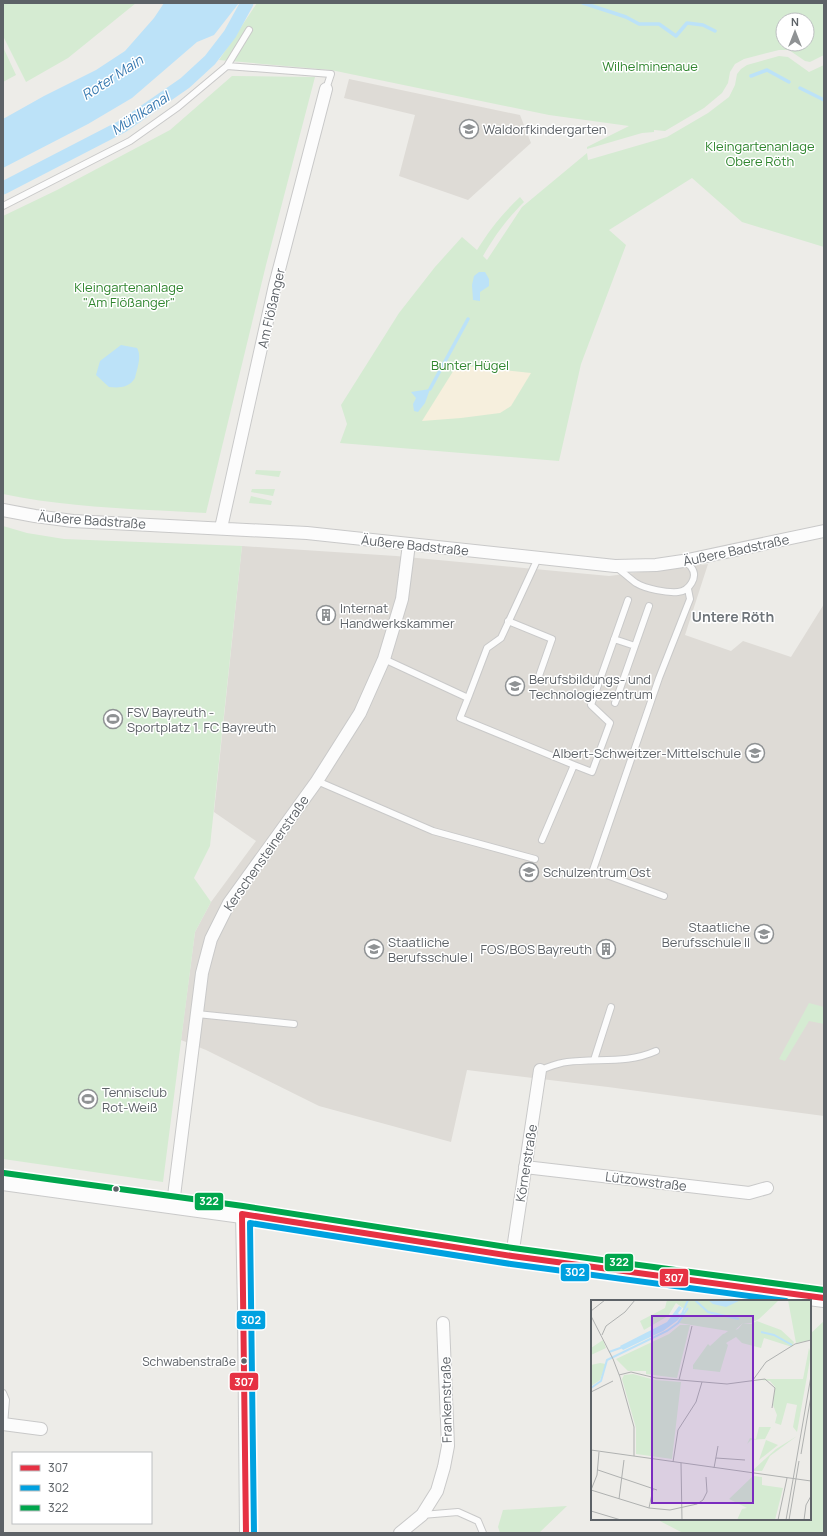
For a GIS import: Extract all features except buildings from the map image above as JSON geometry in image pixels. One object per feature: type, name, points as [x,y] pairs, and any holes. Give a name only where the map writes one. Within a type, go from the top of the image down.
[{"type":"main road","points":[[3,1181],[242,1214],[512,1256],[824,1298]]},
{"type":"street","name":"Am Flößanger","points":[[221,528],[275,285],[326,89]]},
{"type":"street","name":"Äußere Badstraße","points":[[3,510],[34,516],[73,520],[307,533],[615,566],[656,565],[683,561],[824,531]]},
{"type":"street","name":"Kerschensteinerstraße","points":[[173,1204],[202,972],[209,946],[229,903],[317,781],[360,713],[384,659],[402,599],[409,544]]},
{"type":"street","name":"Körnerstraße","points":[[512,1256],[540,1070]]},
{"type":"street","name":"Lützowstraße","points":[[525,1167],[749,1193],[767,1188]]},
{"type":"street","points":[[242,1214],[246,1533]]},
{"type":"street","name":"Frankenstraße","points":[[400,1533],[422,1515],[437,1491],[448,1446],[443,1323]]},
{"type":"street","points":[[3,1427],[41,1429]]},
{"type":"lane","points":[[3,206],[130,141],[178,107],[227,66],[249,30]]},
{"type":"lane","points":[[227,66],[331,74],[326,89]]},
{"type":"lane","points":[[538,558],[501,638],[487,648],[460,718],[592,772],[610,723],[591,704],[628,600]]},
{"type":"lane","points":[[615,566],[637,583],[664,592],[680,592],[688,589],[693,581],[693,571],[691,566],[683,561]]},
{"type":"lane","points":[[664,896],[593,870],[659,678],[690,599],[688,589]]},
{"type":"lane","points":[[615,703],[650,606]]},
{"type":"lane","points":[[508,621],[552,639],[539,676]]},
{"type":"lane","points":[[614,639],[635,646]]},
{"type":"lane","points":[[384,659],[468,698]]},
{"type":"lane","points":[[542,840],[574,765]]},
{"type":"lane","points":[[317,781],[433,831],[535,859]]},
{"type":"lane","points":[[594,1060],[611,1007]]},
{"type":"lane","points":[[197,1014],[294,1024]]},
{"type":"lane","points":[[540,1070],[565,1062],[626,1060],[645,1056],[656,1050]]},
{"type":"lane","points":[[3,1393],[6,1400],[3,1427]]},
{"type":"lane","points":[[422,1515],[458,1512],[478,1521],[483,1533]]},
{"type":"shaded area","name":"Waldorfkindergarten","points":[[349,79],[520,115],[531,143],[468,200],[399,176],[415,115],[344,98]]},
{"type":"shaded area","name":"Schulzentrum Ost","points":[[242,546],[396,556],[609,576],[708,564],[685,635],[731,651],[743,641],[791,657],[824,604],[824,1116],[467,1070],[451,1142],[319,1106],[206,1050],[181,1040],[195,932],[211,902],[256,841],[214,812]]},
{"type":"green space","points":[[3,3],[136,3],[68,58],[26,82],[3,36]]},
{"type":"green space","name":"Wilhelminenaue","points":[[257,3],[824,3],[824,55],[810,62],[805,61],[792,52],[815,52],[815,12],[775,12],[775,51],[744,59],[735,64],[730,72],[728,83],[722,93],[704,108],[665,131],[654,130],[654,132],[642,133],[587,149],[587,147],[629,126],[549,115],[331,70],[219,60]]},
{"type":"green space","points":[[3,47],[16,75],[3,82]]},
{"type":"green space","points":[[779,56],[788,57],[809,72],[824,65],[824,247],[742,222],[692,178],[609,230],[626,245],[581,364],[559,461],[340,443],[347,424],[341,405],[399,313],[435,267],[462,237],[477,250],[497,222],[520,197],[524,202],[492,241],[483,256],[487,260],[522,207],[587,153],[588,160],[667,137],[708,113],[729,97],[735,85],[737,74],[741,69],[747,65]]},
{"type":"green space","name":"Kleingartenanlage \"Am Flößanger\"","points":[[232,76],[315,77],[266,265],[206,513],[79,505],[28,499],[3,494],[3,216],[57,190],[170,130]]},
{"type":"green space","points":[[256,470],[281,471],[279,477],[255,474]]},
{"type":"green space","points":[[252,489],[275,489],[273,496],[251,492]]},
{"type":"green space","points":[[251,496],[272,501],[271,505],[249,503]]},
{"type":"green space","points":[[3,526],[27,533],[64,539],[242,546],[210,846],[194,878],[211,902],[195,932],[163,1182],[3,1159]]},
{"type":"green space","points":[[809,1003],[824,1007],[824,1024],[809,1021],[785,1061],[779,1059]]},
{"type":"green space","points":[[824,1321],[824,1533],[683,1533],[658,1520],[811,1520],[811,1333]]},
{"type":"green space","points":[[567,1506],[539,1533],[500,1533],[498,1527],[503,1510]]},
{"type":"sand","points":[[457,365],[531,373],[511,406],[500,413],[422,421]]},
{"type":"water","name":"Roter Main","points":[[164,3],[239,3],[214,35],[197,42],[132,98],[88,124],[3,168],[3,119],[44,96],[96,70],[125,51],[154,18]]},
{"type":"water","points":[[479,272],[485,272],[489,279],[489,286],[480,292],[480,301],[473,300],[472,285],[474,276]]},
{"type":"water","points":[[121,345],[137,348],[139,363],[135,378],[127,386],[109,387],[96,375],[100,361]]},
{"type":"water","points":[[430,389],[425,403],[418,412],[414,411],[413,404],[416,398],[411,392]]},
{"type":"waterway","name":"Mühlkanal","points":[[3,188],[123,126],[185,83],[210,60],[230,34],[247,3]]},
{"type":"waterway","points":[[583,3],[626,17],[639,24],[659,24],[676,36],[687,23],[703,25],[715,31]]},
{"type":"waterway","points":[[751,76],[767,70],[789,82]]},
{"type":"waterway","points":[[800,88],[824,100]]},
{"type":"waterway","points":[[430,389],[468,319]]},
{"type":"transit line","name":"322","points":[[4,1173],[243,1206],[513,1248],[824,1290]]},
{"type":"transit line","name":"307","points":[[246,1533],[242,1214],[512,1256],[824,1298]]},
{"type":"transit line","name":"302","points":[[254,1533],[250,1223],[511,1264],[779,1300]]},
{"type":"place","name":"Waldorfkindergarten","points":[[469,129]]},
{"type":"place","name":"Internat Handwerkskammer","points":[[326,615]]},
{"type":"place","name":"Berufsbildungs- und Technologiezentrum","points":[[515,686]]},
{"type":"place","name":"FSV Bayreuth - Sportplatz 1. FC Bayreuth","points":[[113,719]]},
{"type":"place","name":"Albert-Schweitzer-Mittelschule","points":[[755,753]]},
{"type":"place","name":"Schulzentrum Ost","points":[[529,872]]},
{"type":"place","name":"Staatliche Berufsschule II","points":[[764,934]]},
{"type":"place","name":"Staatliche Berufsschule I","points":[[374,949]]},
{"type":"place","name":"FOS/BOS Bayreuth","points":[[606,949]]},
{"type":"place","name":"Tennisclub Rot-Weiß","points":[[88,1099]]},
{"type":"place","name":"Schwabenstraße","points":[[244,1361]]},
{"type":"district","name":"Untere Röth","points":[[733,616]]},
{"type":"park label","name":"Kleingartenanlage Obere Röth","points":[[760,154]]},
{"type":"park label","name":"Bunter Hügel","points":[[470,365]]}]
